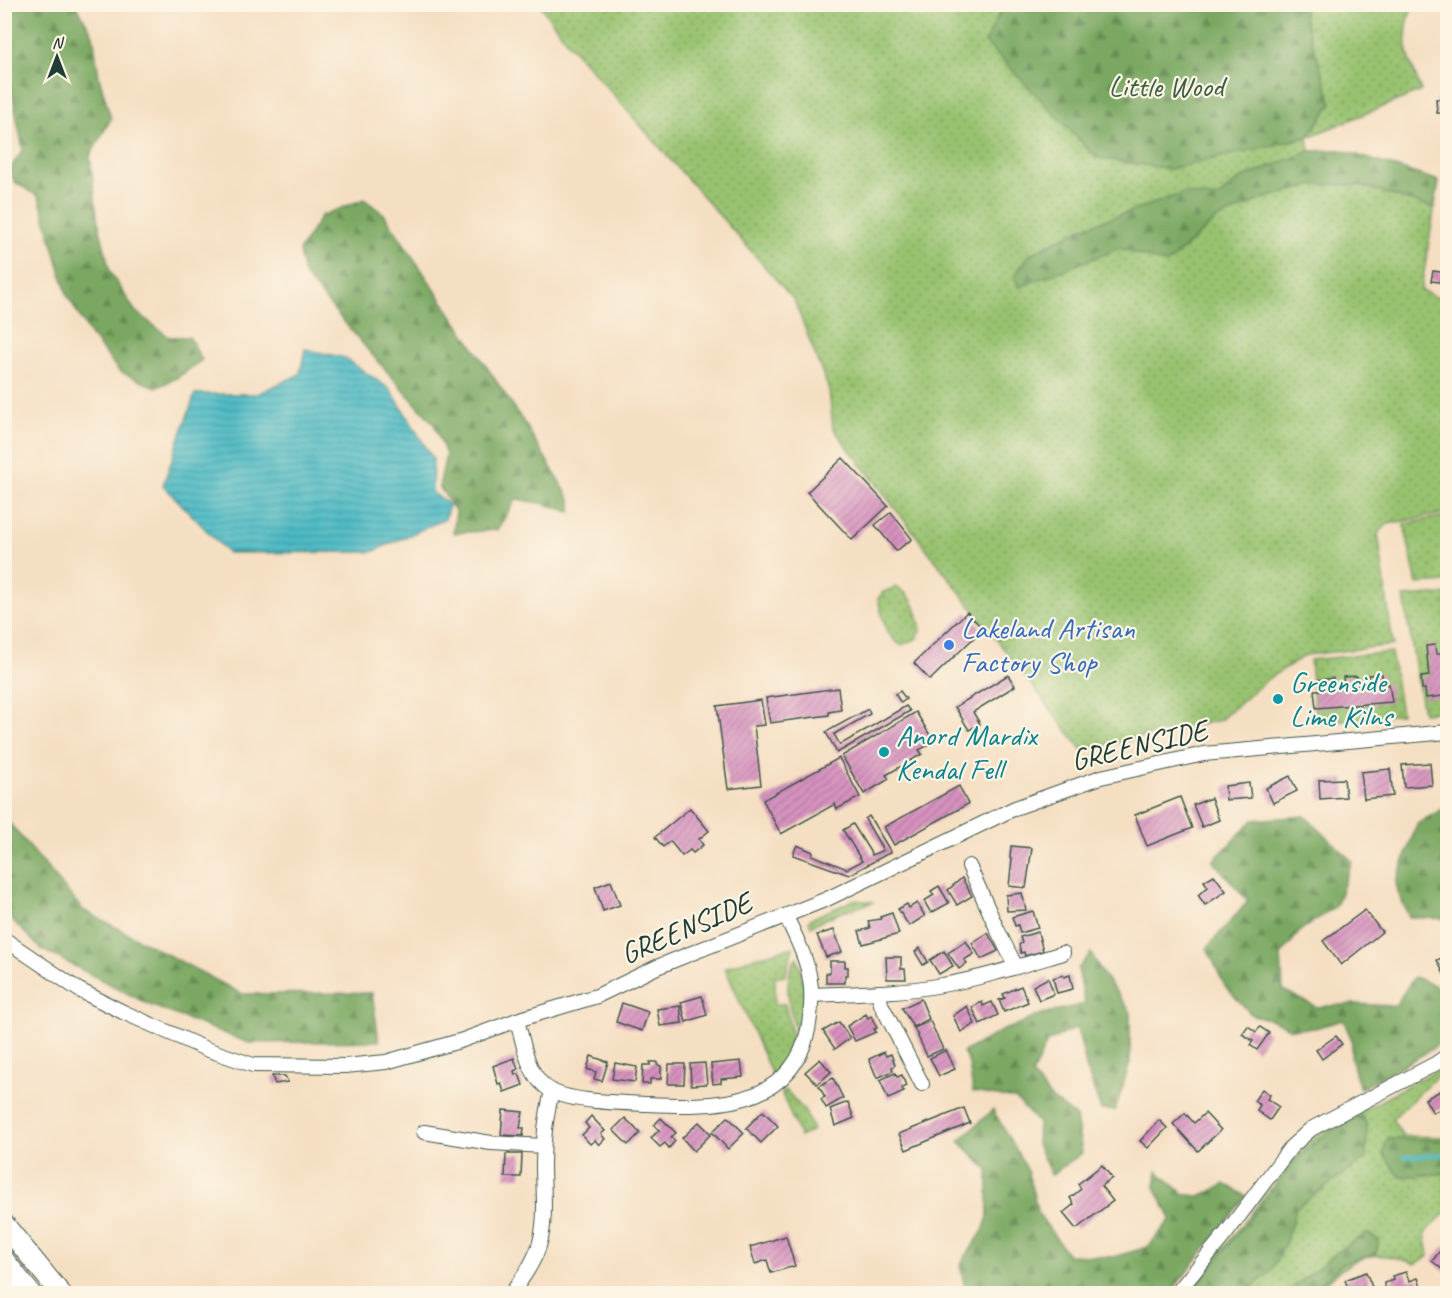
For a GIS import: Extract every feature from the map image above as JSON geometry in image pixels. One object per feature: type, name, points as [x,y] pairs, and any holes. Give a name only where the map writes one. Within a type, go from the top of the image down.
[{"type":"highway","points":[[4,1224],[61,1293]]},
{"type":"highway","points":[[4,1260],[31,1293]]},
{"type":"street","name":"GREENSIDE","points":[[4,939],[79,990],[206,1049],[253,1065],[345,1066],[386,1062],[463,1040],[517,1020],[597,996],[667,963],[848,889],[965,830],[1015,808],[1101,777],[1204,754],[1448,732]]},
{"type":"street","points":[[969,866],[998,932],[1017,967]]},
{"type":"street","points":[[517,1020],[532,1073],[552,1091],[584,1100],[669,1105],[712,1104],[750,1097],[783,1078],[797,1060],[807,1034],[812,995],[810,978],[786,916]]},
{"type":"street","points":[[812,995],[941,986],[1063,954]]},
{"type":"street","points":[[879,992],[881,1004],[922,1084]]},
{"type":"street","points":[[1176,1293],[1227,1232],[1291,1147],[1311,1129],[1448,1055]]},
{"type":"street","points":[[511,1293],[534,1259],[541,1237],[544,1214],[545,1119],[552,1091]]},
{"type":"street","points":[[424,1132],[491,1143],[543,1146]]},
{"type":"green space","points":[[4,5],[76,5],[93,35],[99,77],[111,119],[90,156],[97,216],[110,272],[135,311],[169,337],[189,337],[202,360],[178,377],[156,388],[119,371],[90,334],[67,295],[39,197],[15,182],[9,170],[23,150],[5,56]]},
{"type":"green space","points":[[540,5],[1420,5],[1411,10],[1406,42],[1421,91],[1308,137],[1310,151],[1341,150],[1439,181],[1421,290],[1447,302],[1447,513],[1388,524],[1378,533],[1393,645],[1306,655],[1269,678],[1220,720],[1082,750],[833,428],[829,390],[794,300],[567,42]]},
{"type":"green space","name":"Little Wood","points":[[1004,5],[1303,5],[1304,17],[1332,103],[1308,137],[1170,169],[1097,158],[985,42]]},
{"type":"green space","points":[[1341,150],[1439,181],[1434,208],[1359,185],[1315,185],[1265,198],[1217,219],[1166,264],[1120,248],[1019,287],[1014,276],[1030,254],[1082,228],[1184,193],[1217,198],[1240,179],[1310,151]]},
{"type":"green space","points":[[364,199],[384,214],[525,424],[571,501],[571,512],[541,503],[516,499],[497,530],[453,533],[456,512],[439,486],[446,455],[434,424],[304,275],[299,251],[321,216]]},
{"type":"green space","points":[[1447,516],[1447,582],[1417,584],[1404,524]]},
{"type":"green space","points":[[896,587],[911,600],[921,630],[916,639],[901,645],[888,631],[878,599],[883,592]]},
{"type":"green space","points":[[1447,594],[1447,711],[1423,713],[1404,597]]},
{"type":"green space","points":[[1391,652],[1401,714],[1316,723],[1310,660]]},
{"type":"green space","points":[[1447,806],[1447,919],[1409,917],[1396,882],[1417,824]]},
{"type":"green space","points":[[1305,816],[1352,861],[1336,906],[1301,930],[1281,955],[1283,990],[1316,1007],[1354,1004],[1395,1006],[1414,977],[1434,985],[1447,996],[1447,1038],[1427,1052],[1360,1089],[1351,1058],[1352,1040],[1343,1020],[1315,1028],[1291,1029],[1273,1020],[1252,1015],[1225,986],[1207,948],[1248,901],[1213,861],[1253,820]]},
{"type":"green space","points":[[5,818],[83,910],[242,994],[372,993],[379,1041],[249,1043],[150,1005],[41,949],[5,913]]},
{"type":"green space","points":[[854,900],[874,902],[836,914],[811,926],[810,919]]},
{"type":"green space","points":[[793,947],[785,976],[775,976],[775,1004],[785,1004],[794,1043],[786,1062],[777,1073],[772,1075],[725,968]]},
{"type":"green space","points":[[1091,953],[1130,1011],[1130,1063],[1115,1110],[1101,1110],[1087,1070],[1077,1027],[1047,1042],[1032,1075],[1051,1098],[1076,1117],[1082,1153],[1051,1175],[1037,1144],[1038,1123],[1016,1099],[973,1092],[969,1064],[963,1052],[1007,1028],[1042,1014],[1085,1004],[1078,969]]},
{"type":"green space","points":[[797,957],[803,979],[804,996],[800,1036],[794,1026],[788,995],[789,974]]},
{"type":"green space","points":[[1447,1067],[1392,1119],[1403,1136],[1447,1137],[1447,1211],[1425,1233],[1429,1256],[1415,1264],[1387,1256],[1366,1257],[1339,1271],[1316,1293],[1185,1294],[1298,1153],[1317,1135],[1339,1120],[1368,1108],[1417,1080]]},
{"type":"green space","points":[[786,1090],[805,1112],[813,1130],[800,1137],[782,1094]]},
{"type":"green space","points":[[993,1110],[1027,1169],[1038,1213],[1068,1255],[1113,1257],[1148,1247],[1171,1219],[1155,1187],[1157,1171],[1183,1193],[1200,1197],[1225,1184],[1246,1196],[1172,1291],[1155,1290],[1154,1294],[966,1293],[960,1265],[983,1231],[988,1217],[988,1170],[959,1141]]},
{"type":"green space","points":[[1361,1115],[1367,1125],[1366,1158],[1296,1208],[1285,1244],[1270,1273],[1243,1293],[1190,1293],[1299,1157],[1328,1133]]},
{"type":"green space","points":[[1387,1139],[1447,1140],[1447,1173],[1400,1177],[1383,1153]]},
{"type":"green space","points":[[1367,1233],[1379,1240],[1376,1254],[1344,1262],[1312,1293],[1280,1293],[1290,1290],[1344,1247]]},
{"type":"water","points":[[305,349],[345,358],[391,390],[433,459],[432,492],[449,504],[445,519],[372,552],[228,553],[163,485],[195,394],[257,394],[300,374]]},
{"type":"building","points":[[1436,99],[1448,99],[1448,113],[1437,113]]},
{"type":"building","points":[[1433,271],[1448,273],[1448,283],[1431,281]]},
{"type":"building","points":[[843,458],[888,506],[852,540],[807,492]]},
{"type":"building","points":[[891,512],[912,539],[896,551],[875,525]]},
{"type":"building","points":[[967,612],[983,629],[930,680],[914,663]]},
{"type":"building","points":[[1435,645],[1436,654],[1442,653],[1445,674],[1448,674],[1448,698],[1443,696],[1426,698],[1425,689],[1422,689],[1421,677],[1429,676],[1426,646]]},
{"type":"building","points":[[1382,674],[1383,684],[1389,684],[1392,702],[1316,708],[1314,690],[1320,690],[1319,680],[1333,678],[1334,689],[1345,688],[1343,677],[1357,676],[1358,686],[1369,685],[1368,675]]},
{"type":"building","points":[[1008,675],[1015,686],[973,712],[980,724],[969,730],[955,707]]},
{"type":"building","points":[[838,688],[841,710],[829,712],[829,715],[770,723],[766,698]]},
{"type":"building","points":[[900,691],[906,699],[901,703],[895,694]]},
{"type":"building","points":[[761,700],[765,725],[754,726],[761,785],[728,789],[717,706]]},
{"type":"building","points":[[906,706],[910,711],[837,753],[826,732],[868,709],[870,714],[834,734],[840,745]]},
{"type":"building","name":"Anord Mardix Kendal Fell","points":[[916,712],[934,742],[919,750],[922,754],[886,775],[889,779],[864,794],[842,756]]},
{"type":"building","points":[[839,758],[860,797],[837,809],[835,804],[781,834],[763,800]]},
{"type":"building","points":[[1430,763],[1432,785],[1404,787],[1402,765]]},
{"type":"building","points":[[1390,769],[1393,796],[1364,799],[1361,772]]},
{"type":"building","points":[[1290,776],[1297,791],[1273,803],[1266,788]]},
{"type":"building","points":[[1344,779],[1346,797],[1320,799],[1319,780]]},
{"type":"building","points":[[1249,783],[1251,798],[1226,800],[1225,786]]},
{"type":"building","points":[[959,786],[968,804],[894,845],[884,827]]},
{"type":"building","points":[[1180,797],[1192,828],[1147,846],[1135,815]]},
{"type":"building","points":[[1211,798],[1219,820],[1202,827],[1193,805]]},
{"type":"building","points":[[690,808],[709,831],[699,839],[703,845],[693,853],[690,850],[682,856],[670,841],[663,847],[655,837]]},
{"type":"building","points":[[869,816],[891,852],[849,875],[793,855],[797,845],[813,852],[812,855],[847,869],[862,861],[843,830],[853,824],[872,855],[883,850],[865,819]]},
{"type":"building","points":[[1011,846],[1032,848],[1026,888],[1009,886]]},
{"type":"building","points":[[1214,875],[1226,891],[1205,905],[1198,895],[1208,887],[1204,881]]},
{"type":"building","points":[[962,878],[972,896],[957,905],[948,890]]},
{"type":"building","points":[[611,881],[620,905],[603,911],[595,887]]},
{"type":"building","points":[[939,886],[949,903],[931,913],[924,901],[934,895],[931,891]]},
{"type":"building","points":[[1022,893],[1026,910],[1007,911],[1006,895]]},
{"type":"building","points":[[917,903],[925,916],[909,926],[898,909],[907,904],[909,908]]},
{"type":"building","points":[[1365,910],[1382,932],[1341,965],[1323,941]]},
{"type":"building","points":[[1033,911],[1038,928],[1020,933],[1012,917]]},
{"type":"building","points":[[892,913],[899,934],[863,944],[859,931],[870,928],[868,921],[881,919],[880,917]]},
{"type":"building","points":[[834,930],[842,952],[826,957],[817,935]]},
{"type":"building","points":[[1038,932],[1043,951],[1025,956],[1024,952],[1021,953],[1020,937]]},
{"type":"building","points":[[988,933],[998,951],[981,959],[972,943]]},
{"type":"building","points":[[966,941],[974,954],[964,960],[967,963],[959,969],[948,953]]},
{"type":"building","points":[[920,948],[928,962],[923,965],[915,952]]},
{"type":"building","points":[[944,951],[953,966],[939,974],[930,960]]},
{"type":"building","points":[[1448,955],[1448,975],[1445,976],[1437,960]]},
{"type":"building","points":[[886,957],[901,957],[901,969],[905,969],[906,979],[887,979]]},
{"type":"building","points":[[830,961],[845,961],[848,975],[845,975],[845,983],[826,983],[826,973],[830,973]]},
{"type":"building","points":[[1063,975],[1064,977],[1070,975],[1073,989],[1057,993],[1053,978]]},
{"type":"building","points":[[1048,978],[1054,994],[1039,1000],[1033,986]]},
{"type":"building","points":[[1021,986],[1028,1002],[1004,1012],[999,1000],[1005,998],[1003,994]]},
{"type":"building","points":[[702,996],[707,1015],[686,1022],[681,1002]]},
{"type":"building","points":[[921,999],[929,1019],[913,1027],[902,1008]]},
{"type":"building","points":[[982,1002],[983,1006],[992,1002],[998,1015],[980,1024],[972,1007]]},
{"type":"building","points":[[622,1003],[648,1012],[642,1031],[616,1022]]},
{"type":"building","points":[[680,1006],[682,1023],[660,1026],[657,1009]]},
{"type":"building","points":[[967,1006],[975,1024],[961,1032],[953,1016]]},
{"type":"building","points":[[866,1014],[868,1018],[871,1016],[877,1028],[874,1029],[876,1032],[855,1041],[847,1026]]},
{"type":"building","points":[[930,1021],[943,1049],[927,1056],[914,1028]]},
{"type":"building","points":[[839,1022],[850,1038],[835,1049],[823,1031]]},
{"type":"building","points":[[1248,1026],[1256,1032],[1260,1027],[1269,1033],[1257,1050],[1250,1045],[1253,1041],[1242,1034]]},
{"type":"building","points":[[1336,1036],[1342,1044],[1322,1059],[1316,1050]]},
{"type":"building","points":[[946,1050],[955,1069],[939,1076],[930,1058]]},
{"type":"building","points":[[884,1052],[886,1056],[891,1054],[895,1065],[892,1067],[893,1071],[877,1078],[869,1059]]},
{"type":"building","points":[[591,1056],[608,1062],[602,1081],[594,1079],[596,1072],[587,1069]]},
{"type":"building","points":[[514,1058],[518,1069],[514,1071],[515,1075],[519,1074],[523,1085],[504,1092],[501,1083],[498,1084],[493,1066]]},
{"type":"building","points":[[820,1059],[831,1072],[817,1084],[805,1072]]},
{"type":"building","points":[[741,1061],[743,1077],[721,1079],[721,1083],[713,1084],[711,1064]]},
{"type":"building","points":[[650,1062],[657,1062],[657,1065],[661,1066],[661,1079],[650,1079],[650,1084],[642,1084],[643,1065],[650,1065]]},
{"type":"building","points":[[615,1063],[637,1067],[635,1082],[612,1079]]},
{"type":"building","points":[[705,1063],[707,1084],[691,1085],[690,1064]]},
{"type":"building","points":[[669,1064],[685,1064],[684,1084],[668,1084]]},
{"type":"building","points":[[895,1073],[897,1077],[902,1075],[906,1086],[902,1088],[904,1092],[888,1099],[880,1080]]},
{"type":"building","points":[[272,1076],[285,1076],[288,1082],[275,1084]]},
{"type":"building","points":[[833,1078],[843,1098],[826,1108],[821,1099],[825,1097],[819,1086]]},
{"type":"building","points":[[1448,1087],[1448,1105],[1433,1113],[1425,1099]]},
{"type":"building","points":[[1262,1089],[1270,1095],[1267,1099],[1279,1107],[1270,1120],[1257,1111],[1260,1105],[1254,1101]]},
{"type":"building","points":[[848,1102],[854,1118],[835,1126],[830,1109]]},
{"type":"building","points":[[964,1108],[970,1123],[906,1150],[899,1134]]},
{"type":"building","points":[[503,1110],[523,1112],[520,1128],[524,1128],[523,1136],[501,1135]]},
{"type":"building","points":[[763,1111],[778,1126],[761,1143],[746,1128]]},
{"type":"building","points":[[1185,1113],[1194,1123],[1205,1113],[1221,1130],[1198,1151],[1173,1124]]},
{"type":"building","points":[[591,1116],[605,1131],[601,1134],[605,1139],[599,1145],[595,1140],[590,1144],[582,1135],[589,1128],[585,1123]]},
{"type":"building","points":[[728,1117],[744,1133],[728,1149],[712,1132]]},
{"type":"building","points":[[625,1118],[640,1133],[628,1145],[613,1130]]},
{"type":"building","points":[[661,1118],[676,1133],[671,1137],[675,1141],[669,1148],[665,1143],[660,1147],[651,1138],[659,1130],[654,1125]]},
{"type":"building","points":[[1159,1120],[1167,1128],[1148,1148],[1140,1141]]},
{"type":"building","points":[[699,1122],[711,1134],[694,1151],[682,1138]]},
{"type":"building","points":[[506,1154],[522,1154],[521,1177],[505,1177]]},
{"type":"building","points":[[1102,1165],[1112,1178],[1101,1186],[1113,1201],[1076,1229],[1063,1213],[1074,1204],[1070,1198],[1081,1189],[1078,1184]]},
{"type":"building","points":[[786,1236],[795,1266],[771,1273],[767,1260],[755,1264],[750,1247]]},
{"type":"building","points":[[1444,1246],[1448,1249],[1448,1274],[1432,1261]]},
{"type":"building","points":[[1366,1272],[1372,1287],[1361,1290],[1363,1294],[1350,1294],[1345,1280]]},
{"type":"building","points":[[1406,1272],[1409,1281],[1418,1278],[1421,1287],[1402,1294],[1399,1290],[1387,1294],[1384,1283],[1394,1280],[1392,1276]]},
{"type":"waterway","points":[[1404,1157],[1448,1154]]},
{"type":"place","name":"Lakeland Artisan Factory Shop","points":[[949,645]]},
{"type":"place","name":"Greenside Lime Kilns","points":[[1278,699]]},
{"type":"place","name":"Anord Mardix Kendal Fell","points":[[884,752]]}]
